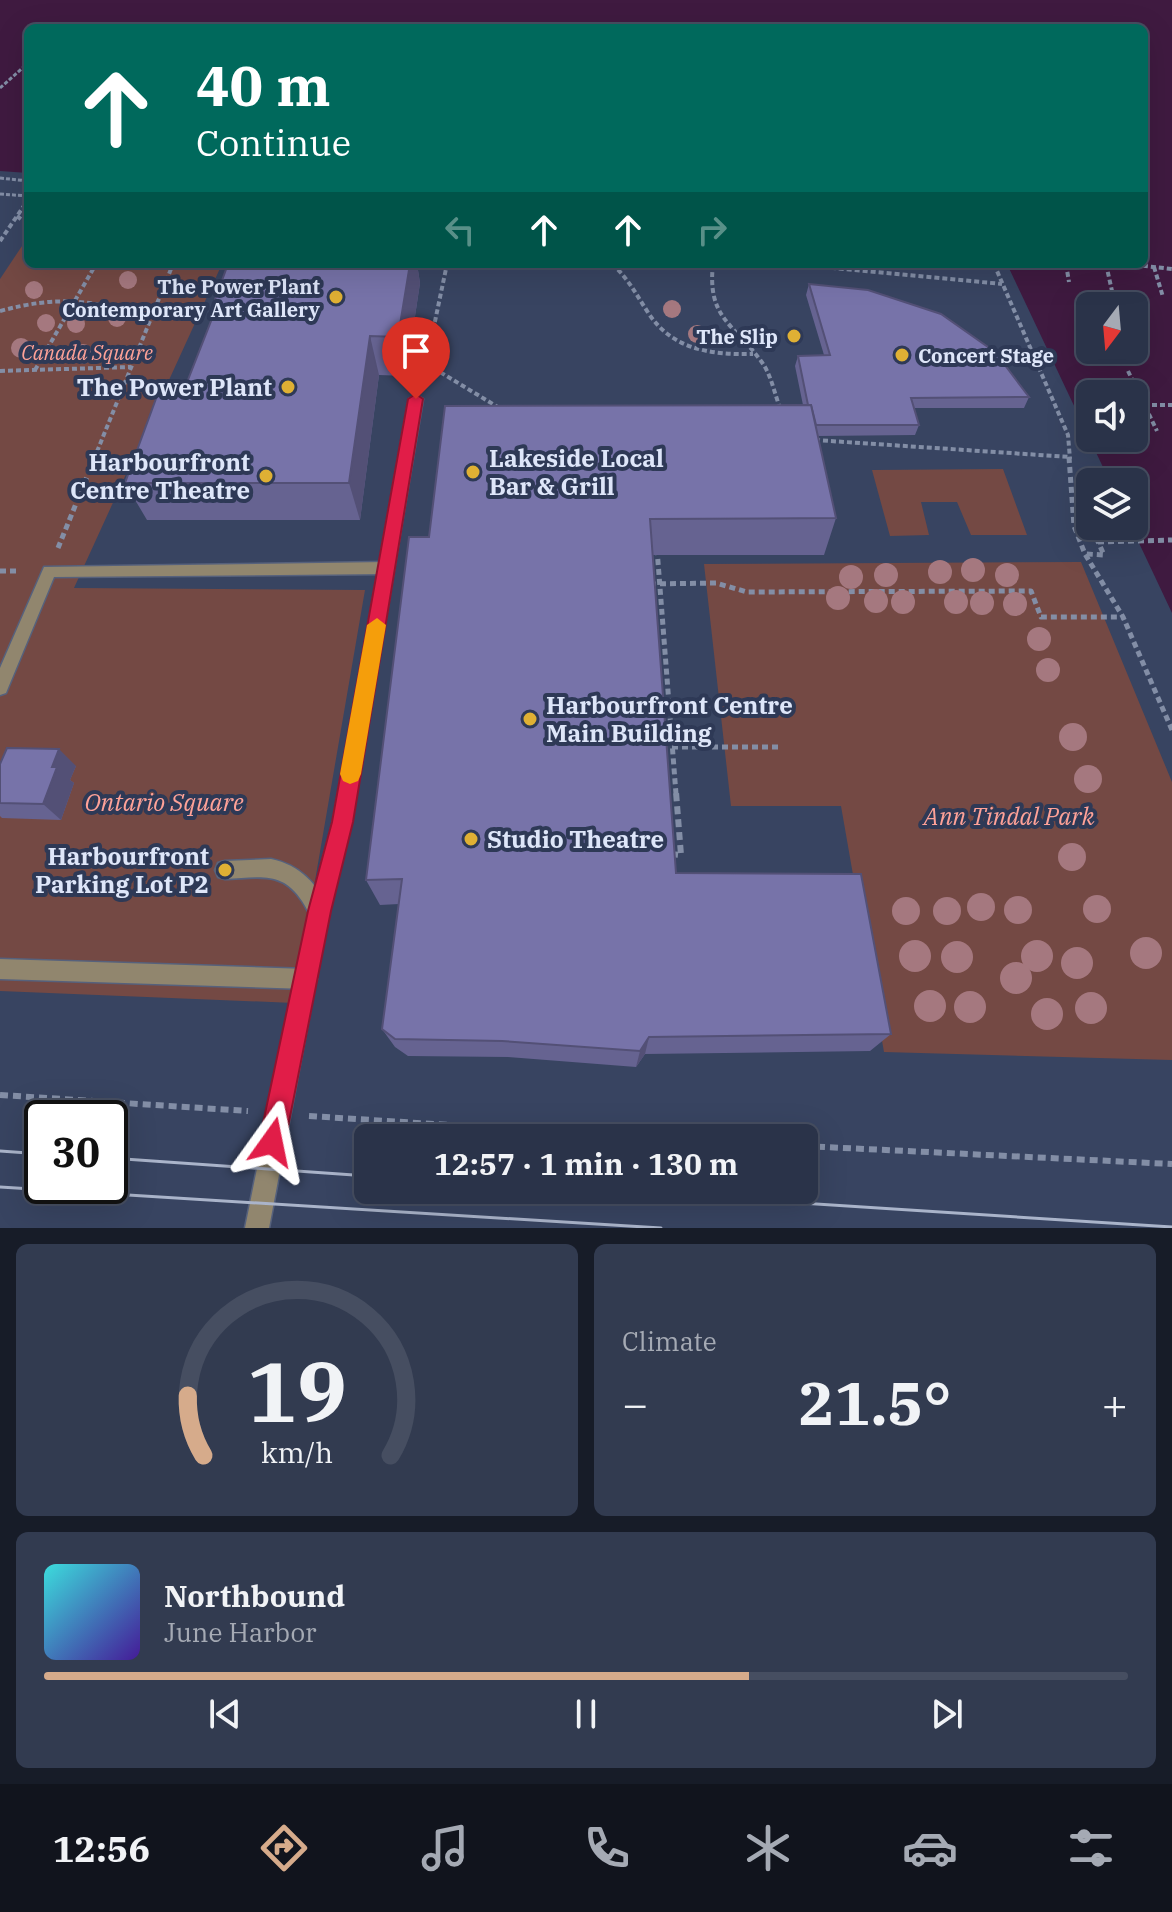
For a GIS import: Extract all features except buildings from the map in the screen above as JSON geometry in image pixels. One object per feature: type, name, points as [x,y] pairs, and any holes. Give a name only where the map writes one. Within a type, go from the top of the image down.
[{"type":"street","points":[[257,1228],[319,911],[342,822],[416,399]]},
{"type":"street","points":[[0,688],[49,571],[386,568]]},
{"type":"street","points":[[225,870],[281,868],[305,885],[319,911]]},
{"type":"street","points":[[0,969],[307,979]]},
{"type":"path","points":[[0,88],[24,67]]},
{"type":"path","points":[[0,178],[24,181]]},
{"type":"path","points":[[0,194],[24,197]]},
{"type":"path","points":[[0,241],[24,205]]},
{"type":"path","points":[[17,216],[24,222]]},
{"type":"path","points":[[1148,266],[1172,269]]},
{"type":"path","points":[[1154,267],[1163,297]]},
{"type":"path","points":[[35,370],[94,268]]},
{"type":"path","points":[[0,571],[49,571],[171,268]]},
{"type":"path","points":[[416,399],[446,268]]},
{"type":"path","points":[[617,268],[633,281],[657,325],[673,340],[708,353],[754,354]]},
{"type":"path","points":[[712,268],[709,285],[713,305],[725,326],[763,363],[782,412]]},
{"type":"path","points":[[833,268],[1002,284]]},
{"type":"path","points":[[996,268],[1068,435],[1074,526],[1085,554],[1123,617],[1172,730]]},
{"type":"path","points":[[1067,268],[1069,282]]},
{"type":"path","points":[[1107,268],[1112,291]]},
{"type":"path","points":[[0,311],[51,297],[75,297],[150,318]]},
{"type":"path","points":[[0,371],[130,367]]},
{"type":"path","points":[[425,368],[440,372],[509,413]]},
{"type":"path","points":[[1128,371],[1132,380]]},
{"type":"path","points":[[1148,405],[1172,405]]},
{"type":"path","points":[[1148,413],[1157,431]]},
{"type":"path","points":[[807,439],[1070,457]]},
{"type":"path","points":[[1074,526],[1091,526],[1104,555],[1085,554]]},
{"type":"path","points":[[656,536],[681,855],[668,854]]},
{"type":"path","points":[[1098,542],[1172,540]]},
{"type":"path","points":[[649,584],[716,583],[747,592],[1031,591],[1041,617],[1123,617]]},
{"type":"path","points":[[672,747],[782,747]]},
{"type":"path","points":[[0,1095],[392,1124]]},
{"type":"path","points":[[818,1147],[1172,1164]]},
{"type":"green space","name":"Ontario Square","points":[[24,243],[24,268],[220,268],[74,588],[365,590],[294,1003],[0,991],[0,279]]},
{"type":"green space","points":[[1003,469],[1027,535],[971,535],[957,502],[921,502],[929,535],[890,536],[872,470]]},
{"type":"green space","name":"Ann Tindal Park","points":[[1081,562],[1172,782],[1172,1060],[884,1052],[841,806],[731,806],[704,564]]},
{"type":"shaded area","points":[[0,0],[1172,0],[1172,613],[1138,540],[1148,540],[1148,468],[1103,468],[1096,452],[1148,452],[1148,380],[1076,380],[1076,410],[1009,268],[1148,268],[1148,24],[24,24],[24,173],[0,171]]},
{"type":"tram line","points":[[0,1151],[24,1153]]},
{"type":"tram line","points":[[128,1159],[354,1175]]},
{"type":"tram line","points":[[0,1187],[661,1228]]},
{"type":"tram line","points":[[817,1204],[1172,1227]]},
{"type":"slow traffic","points":[[350,774],[377,625]]},
{"type":"place","name":"The Power Plant Contemporary Art Gallery","points":[[336,297]]},
{"type":"place","name":"The Slip","points":[[794,336]]},
{"type":"place","name":"Concert Stage","points":[[902,355]]},
{"type":"place","name":"The Power Plant","points":[[288,387]]},
{"type":"place","name":"Lakeside Local Bar & Grill","points":[[473,472]]},
{"type":"place","name":"Harbourfront Centre Theatre","points":[[266,476]]},
{"type":"place","name":"Harbourfront Centre Main Building","points":[[530,719]]},
{"type":"place","name":"Studio Theatre","points":[[471,839]]},
{"type":"place","name":"Harbourfront Parking Lot P2","points":[[225,870]]},
{"type":"route","points":[[272,1142],[319,911],[342,822],[416,399]]},
{"type":"park label","name":"Canada Square","points":[[87,352]]}]
